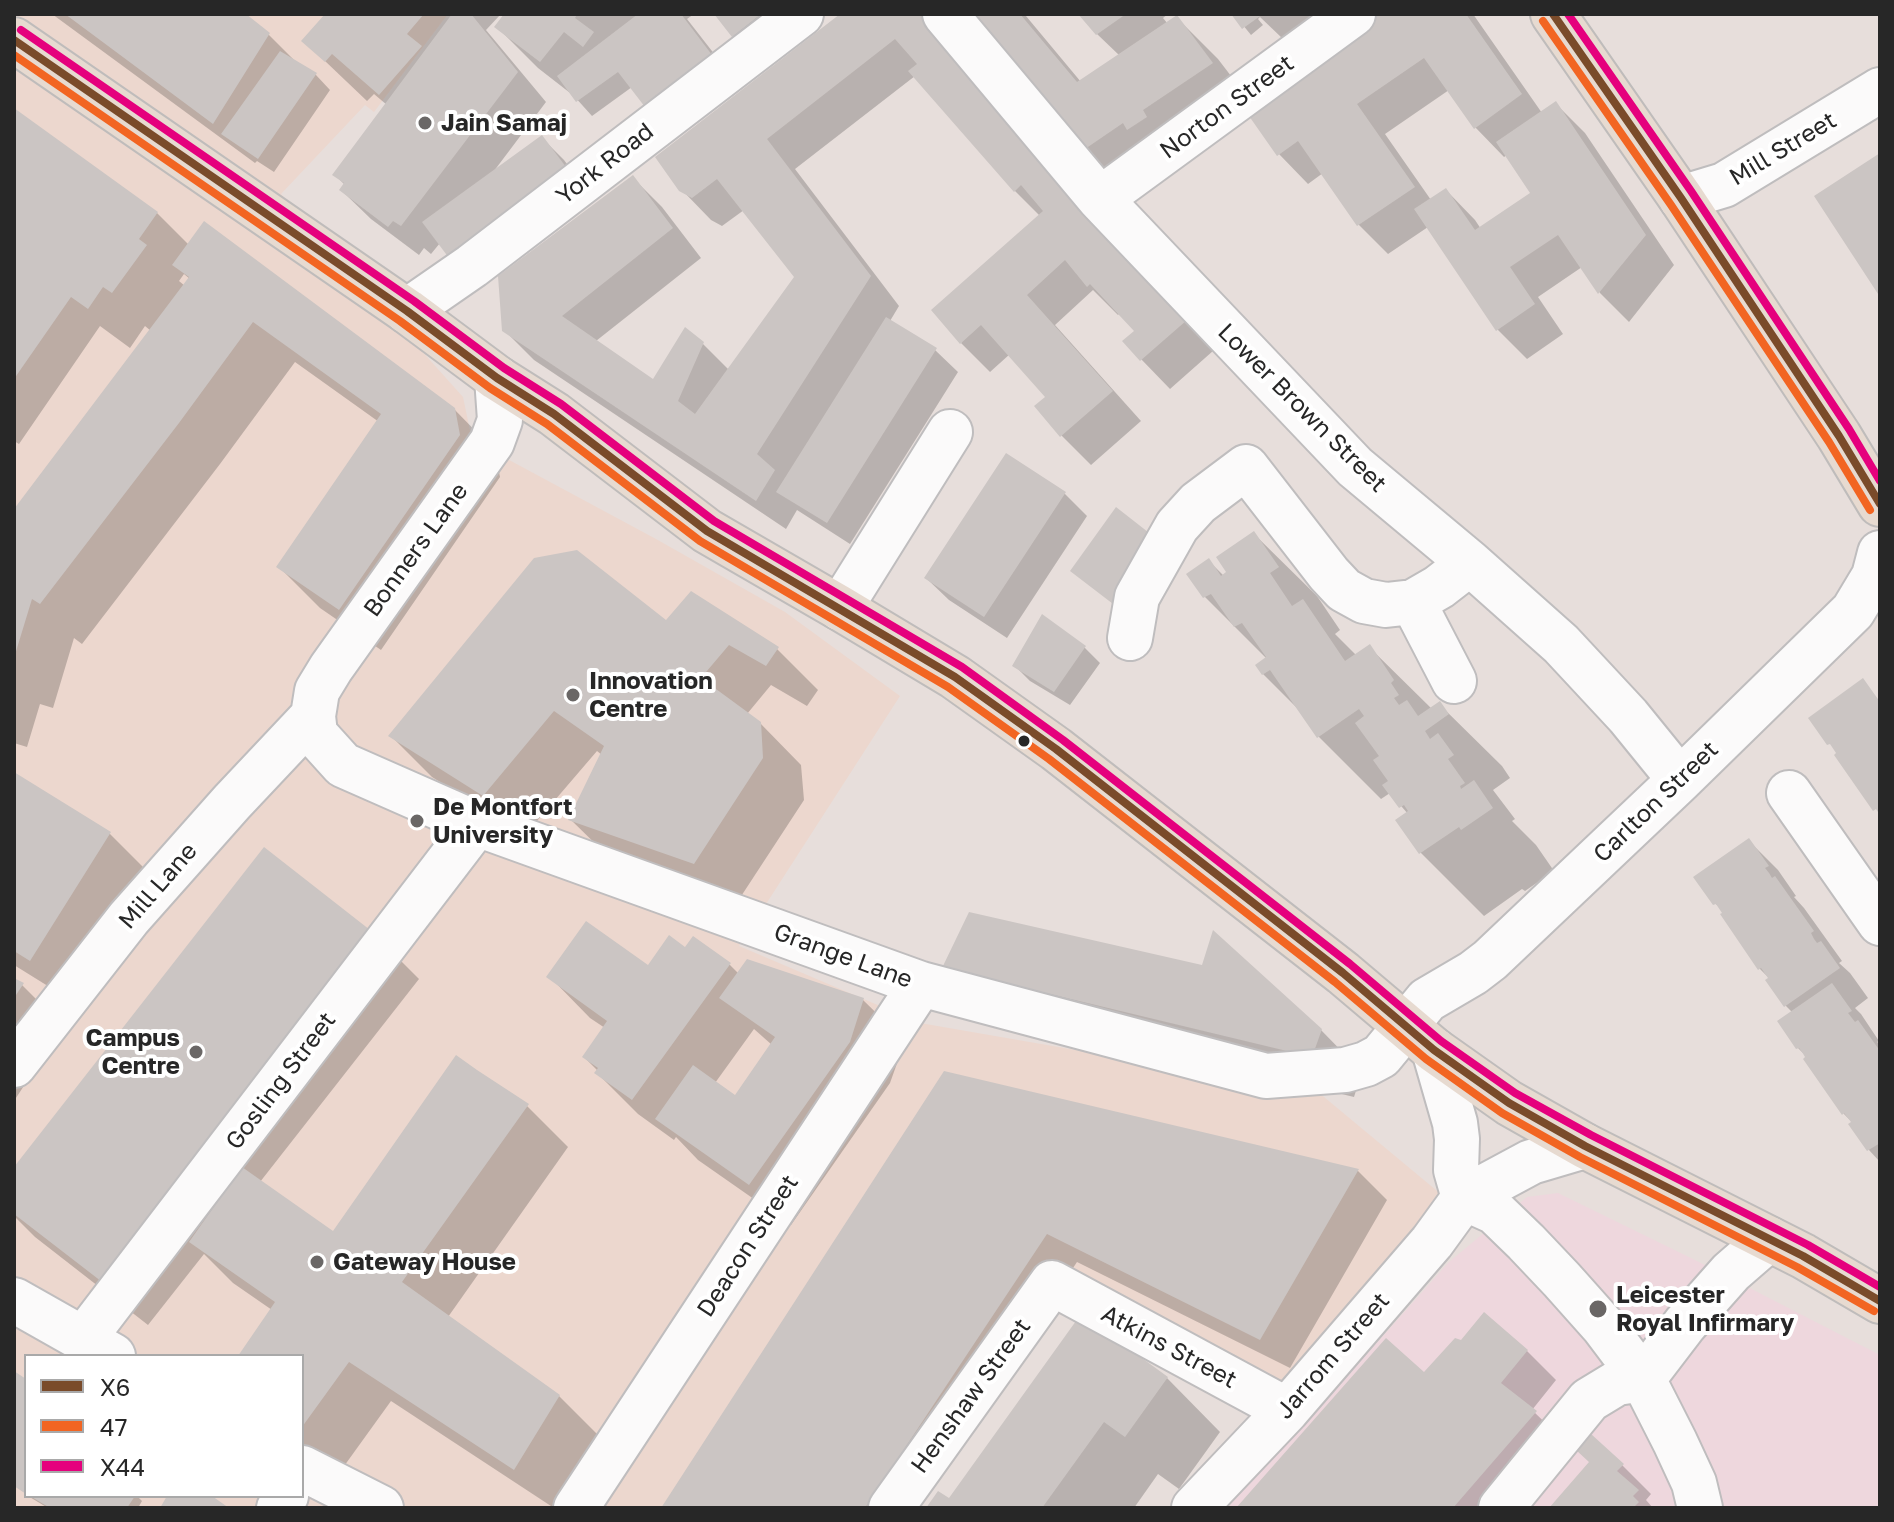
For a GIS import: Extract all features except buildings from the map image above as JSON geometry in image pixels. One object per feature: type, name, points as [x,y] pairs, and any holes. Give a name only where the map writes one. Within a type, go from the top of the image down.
[{"type":"main road","points":[[1553,14],[1681,198],[1839,436],[1880,504]]},
{"type":"main road","points":[[14,40],[407,311],[497,378],[554,414],[707,531],[955,677],[1056,749],[1343,973],[1420,1038],[1509,1103],[1585,1146],[1803,1256],[1879,1300]]},
{"type":"street","name":"York Road","points":[[407,311],[472,266],[801,14]]},
{"type":"street","name":"Lower Brown Street","points":[[945,14],[1100,199],[1355,467],[1561,644],[1628,716],[1680,780]]},
{"type":"street","name":"Norton Street","points":[[1100,199],[1353,14]]},
{"type":"street","name":"Mill Street","points":[[1681,198],[1724,185],[1880,90]]},
{"type":"street","name":"Bonners Lane","points":[[300,730],[331,668],[492,442],[500,420],[497,378]]},
{"type":"street","points":[[840,608],[950,432]]},
{"type":"street","points":[[1130,638],[1137,597],[1177,526],[1198,503],[1246,467],[1329,574],[1344,590],[1364,601],[1386,605],[1413,602],[1470,563]]},
{"type":"street","name":"Carlton Street","points":[[1420,1038],[1427,1000],[1490,960],[1853,611],[1874,576],[1880,553]]},
{"type":"street","points":[[1413,602],[1454,681]]},
{"type":"street","name":"Grange Lane","points":[[300,730],[315,734],[343,765],[477,824],[921,984],[1266,1076],[1345,1070],[1366,1064],[1420,1038]]},
{"type":"street","name":"Mill Lane","points":[[14,1065],[129,918],[300,730]]},
{"type":"street","points":[[1789,793],[1880,923]]},
{"type":"street","name":"Gosling Street","points":[[86,1340],[477,824]]},
{"type":"street","name":"Deacon Street","points":[[576,1508],[921,984]]},
{"type":"street","points":[[1420,1038],[1455,1123],[1456,1170],[1464,1198],[1495,1212],[1603,1326],[1643,1379],[1694,1483],[1700,1508]]},
{"type":"street","name":"Jarrom Street","points":[[1194,1508],[1287,1410],[1432,1242],[1464,1198],[1531,1162],[1585,1146]]},
{"type":"street","points":[[1501,1508],[1589,1400],[1617,1383],[1643,1379],[1685,1324],[1731,1272],[1769,1239]]},
{"type":"street","name":"Atkins Street","points":[[1052,1283],[1287,1410]]},
{"type":"street","name":"Henshaw Street","points":[[891,1508],[1052,1283]]},
{"type":"street","points":[[14,1300],[86,1340]]},
{"type":"street","points":[[304,1470],[381,1508]]},
{"type":"shaded area","name":"De Montfort University","points":[[14,14],[448,14],[374,112],[365,105],[281,194],[463,397],[472,440],[785,612],[900,696],[739,946],[920,1023],[1318,1092],[1442,1195],[1282,1384],[1052,1284],[883,1508],[14,1508]]},
{"type":"shaded area","name":"Leicester Royal Infirmary","points":[[1558,1193],[1880,1355],[1880,1508],[1222,1508],[1307,1421],[1449,1262],[1527,1197]]},
{"type":"transit line","name":"X6","points":[[1553,14],[1681,198],[1839,436],[1880,504]]},
{"type":"transit line","name":"X44","points":[[1568,14],[1691,191],[1849,429],[1880,481]]},
{"type":"transit line","name":"47","points":[[1543,21],[1671,205],[1829,442],[1870,510]]},
{"type":"transit line","name":"X44","points":[[21,30],[414,301],[504,368],[561,404],[714,521],[962,667],[1063,740],[1350,964],[1441,1041],[1515,1093],[1808,1245],[1880,1287]]},
{"type":"transit line","name":"X6","points":[[14,40],[407,311],[497,378],[554,414],[707,531],[955,677],[1056,749],[1343,973],[1434,1050],[1509,1103],[1585,1146],[1803,1256],[1880,1301]]},
{"type":"transit line","name":"47","points":[[14,55],[400,321],[490,388],[547,424],[700,541],[948,687],[1049,759],[1335,982],[1426,1059],[1502,1113],[1580,1157],[1797,1267],[1874,1311]]},
{"type":"place","name":"Jain Samaj","points":[[425,123]]},
{"type":"place","name":"Innovation Centre","points":[[573,695]]},
{"type":"place","name":"De Montfort University","points":[[417,821]]},
{"type":"place","name":"Campus Centre","points":[[196,1052]]},
{"type":"place","name":"Gateway House","points":[[317,1262]]},
{"type":"place","name":"Leicester Royal Infirmary","points":[[1598,1309]]}]
